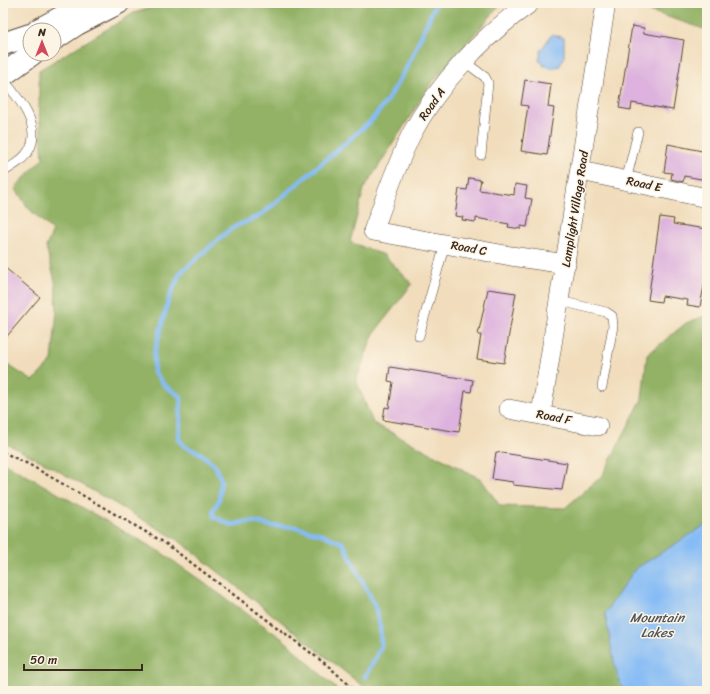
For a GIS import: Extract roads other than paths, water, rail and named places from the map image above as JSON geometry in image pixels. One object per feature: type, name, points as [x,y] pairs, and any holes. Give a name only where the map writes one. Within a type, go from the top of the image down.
[{"type":"main road","points":[[53,22],[88,3]]},
{"type":"main road","points":[[62,34],[83,20],[118,3]]},
{"type":"main road","points":[[3,44],[22,38]]},
{"type":"main road","points":[[3,75],[22,61]]},
{"type":"street","name":"Road A","points":[[372,231],[412,135],[426,110],[465,62],[502,24],[530,3]]},
{"type":"street","name":"Lamplight Village Road","points":[[541,414],[581,171],[606,3]]},
{"type":"street","name":"Road E","points":[[581,171],[707,198]]},
{"type":"street","name":"Road C","points":[[372,231],[566,264]]},
{"type":"street","name":"Road F","points":[[509,409],[598,426]]},
{"type":"lane","points":[[465,62],[485,77],[488,83],[481,156]]},
{"type":"lane","points":[[3,79],[26,111],[32,134],[30,150],[25,156],[3,172]]},
{"type":"lane","points":[[626,181],[638,132]]},
{"type":"lane","points":[[419,336],[445,244]]},
{"type":"lane","points":[[560,301],[606,312],[612,316],[613,326],[602,387]]},
{"type":"water","points":[[552,34],[564,38],[564,58],[559,67],[556,66],[554,69],[543,65],[542,62],[539,61],[541,50]]},
{"type":"water","name":"Mountain Lakes","points":[[707,524],[707,691],[623,691],[615,667],[605,613],[635,569]]},
{"type":"waterway","points":[[365,677],[381,647],[380,626],[375,606],[343,543],[321,534],[295,527],[272,526],[255,522],[244,522],[232,525],[214,517],[213,511],[219,500],[221,480],[215,465],[200,453],[184,446],[179,439],[181,397],[164,385],[154,372],[154,354],[169,298],[180,273],[232,228],[261,215],[371,121],[387,101],[408,65],[436,3]]}]
